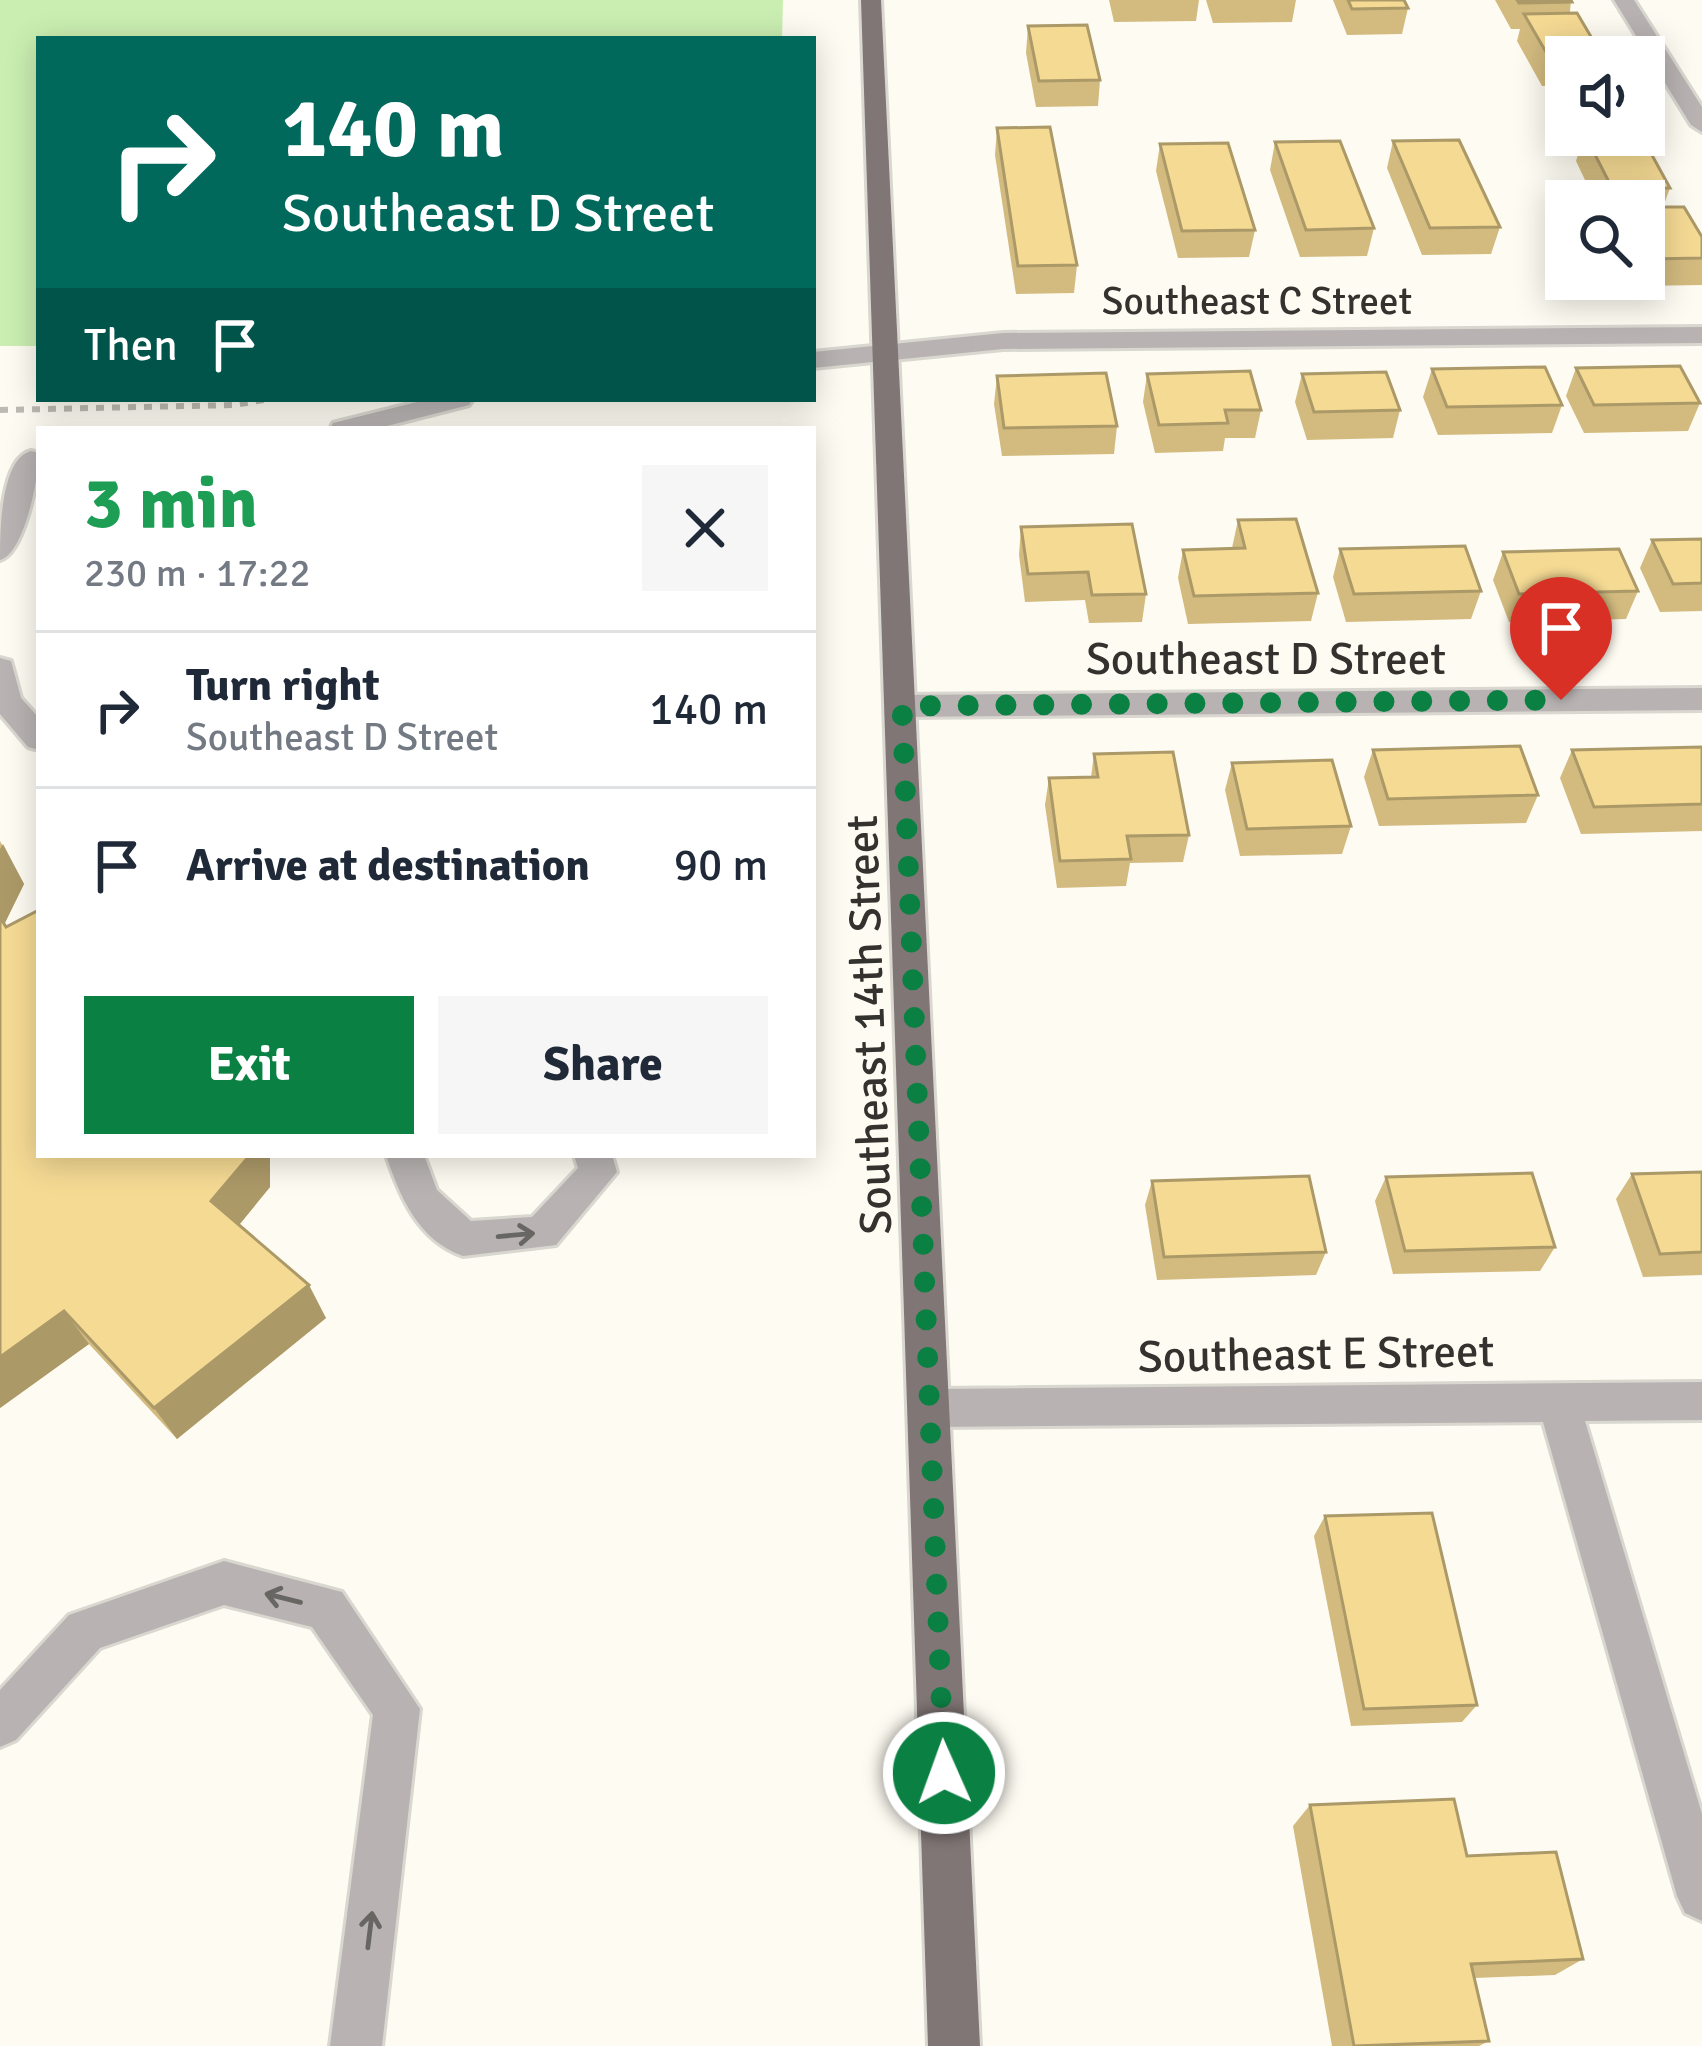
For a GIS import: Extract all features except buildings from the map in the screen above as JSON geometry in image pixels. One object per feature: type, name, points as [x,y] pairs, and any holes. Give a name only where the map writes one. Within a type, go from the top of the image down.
[{"type":"main road","name":"Southeast 14th Street","points":[[871,0],[932,1408],[954,2046]]},
{"type":"street","points":[[1624,0],[1702,125]]},
{"type":"street","name":"Southeast C Street","points":[[816,360],[1003,340],[1702,335]]},
{"type":"street","points":[[355,426],[448,402]]},
{"type":"street","points":[[0,459],[35,459],[0,551]]},
{"type":"street","points":[[0,668],[6,701],[36,736]]},
{"type":"street","points":[[6,701],[36,692]]},
{"type":"street","name":"Southeast D Street","points":[[902,706],[1702,699]]},
{"type":"street","points":[[406,1158],[421,1200],[463,1239],[542,1233],[598,1172],[594,1158]]},
{"type":"street","name":"Southeast E Street","points":[[932,1408],[1702,1401]]},
{"type":"street","points":[[1558,1402],[1702,1897]]},
{"type":"street","points":[[0,1724],[85,1631],[224,1583],[326,1608],[398,1709],[356,2046]]},
{"type":"path","points":[[0,410],[252,402]]},
{"type":"green space","points":[[0,0],[783,0],[782,36],[36,36],[36,346],[0,346]]},
{"type":"route","points":[[944,1773],[902,706],[1561,700]]}]
